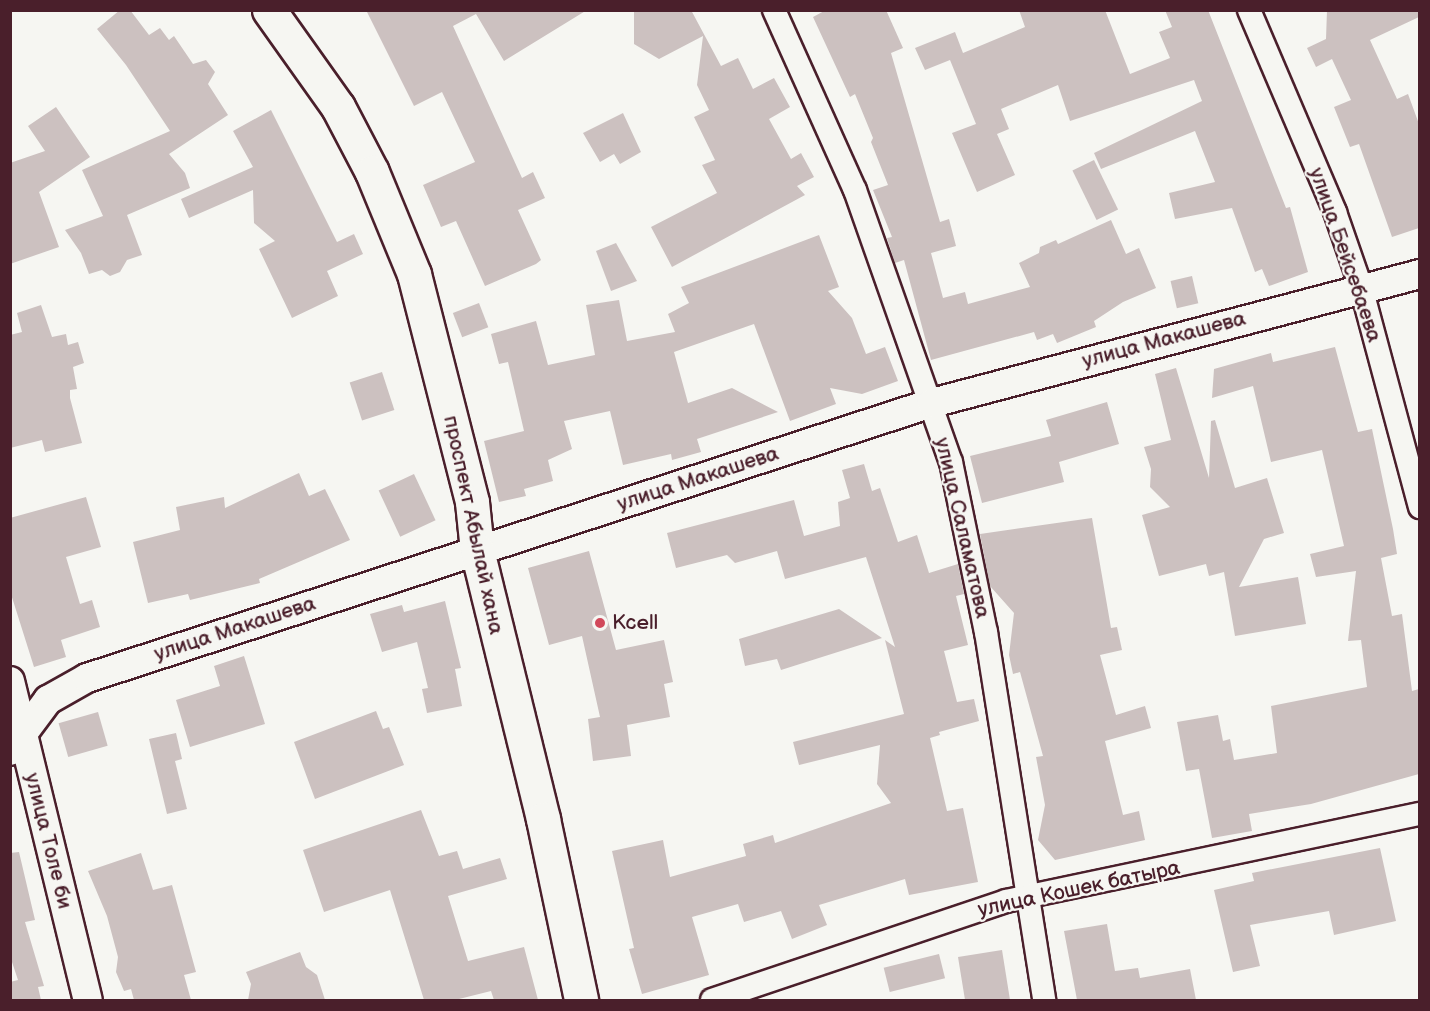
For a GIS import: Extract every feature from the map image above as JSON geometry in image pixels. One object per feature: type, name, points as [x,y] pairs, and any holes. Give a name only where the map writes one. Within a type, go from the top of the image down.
[{"type":"main road","name":"проспект Абылай хана","points":[[269,10],[338,107],[372,172],[414,274],[472,502],[477,550],[543,819],[582,1000]]},
{"type":"street","name":"улица Саламатова","points":[[774,10],[855,190],[951,462],[984,621],[1044,1000]]},
{"type":"street","name":"улица Бейсебаева","points":[[1249,10],[1335,212],[1361,287],[1419,507]]},
{"type":"street","name":"улица Макашева","points":[[16,742],[48,700],[87,678],[932,404],[1419,273]]},
{"type":"street","name":"улица Толе би","points":[[10,681],[16,742],[88,1000]]},
{"type":"street","name":"улица Кошек батыра","points":[[712,1000],[1027,897],[1419,814]]},
{"type":"building","points":[[120,10],[130,10],[149,35],[160,28],[169,40],[174,36],[193,64],[206,60],[215,72],[208,84],[228,115],[169,154],[185,173],[190,188],[127,215],[142,255],[127,260],[120,272],[110,276],[102,270],[89,274],[81,253],[65,230],[103,216],[82,170],[170,131],[126,65],[97,29]]},
{"type":"building","points":[[366,10],[587,10],[504,61],[476,14],[453,26],[522,178],[533,172],[545,198],[518,210],[541,260],[536,264],[485,286],[456,221],[441,227],[423,185],[475,162],[442,92],[414,106]]},
{"type":"building","points":[[634,10],[691,10],[721,66],[738,58],[753,89],[774,78],[790,107],[769,119],[791,159],[801,153],[814,177],[797,186],[805,195],[672,267],[651,227],[717,193],[702,165],[715,160],[694,117],[709,110],[697,85],[703,36],[659,59],[634,44]]},
{"type":"building","points":[[826,10],[886,10],[903,48],[891,53],[940,222],[949,219],[956,246],[931,253],[943,298],[965,292],[968,304],[1030,287],[1019,263],[1039,253],[1040,247],[1056,240],[1058,244],[1111,220],[1126,254],[1139,248],[1156,288],[1123,302],[1094,321],[1096,327],[1057,343],[1053,334],[1037,340],[1034,332],[931,360],[904,260],[895,263],[887,238],[892,237],[873,190],[888,185],[871,142],[873,138],[855,94],[850,97],[813,17]]},
{"type":"building","points":[[1019,10],[1105,10],[1130,74],[1170,58],[1159,32],[1172,27],[1165,10],[1208,10],[1286,208],[1290,207],[1308,272],[1269,286],[1262,269],[1255,272],[1232,208],[1175,219],[1169,193],[1215,182],[1195,131],[1101,169],[1094,153],[1202,101],[1194,80],[1070,121],[1058,85],[1001,109],[1009,129],[997,134],[1015,175],[977,192],[952,133],[976,124],[950,60],[925,70],[915,48],[955,32],[963,53],[1025,27]]},
{"type":"building","points":[[1327,10],[1419,10],[1419,17],[1370,40],[1397,99],[1408,94],[1419,124],[1419,228],[1392,237],[1359,144],[1350,147],[1334,107],[1351,100],[1332,59],[1316,67],[1307,48],[1326,39]]},
{"type":"building","points":[[56,107],[90,157],[39,192],[59,247],[10,264],[10,163],[45,151],[28,126]]},
{"type":"building","points":[[271,110],[337,242],[354,234],[363,254],[327,271],[338,296],[292,318],[259,249],[275,241],[254,223],[253,190],[189,218],[181,199],[253,167],[233,131]]},
{"type":"building","points":[[623,113],[641,152],[620,164],[614,154],[600,162],[583,133]]},
{"type":"building","points":[[1094,160],[1118,209],[1097,220],[1072,171]]},
{"type":"building","points":[[819,235],[839,287],[828,291],[852,318],[866,354],[885,347],[898,381],[862,394],[830,388],[836,404],[790,421],[754,324],[674,352],[688,403],[732,388],[778,412],[697,439],[701,452],[672,460],[671,454],[623,465],[610,411],[564,421],[572,449],[548,460],[553,481],[524,489],[526,496],[499,502],[484,441],[524,431],[508,362],[499,364],[491,334],[536,321],[548,365],[595,355],[586,305],[619,300],[627,341],[675,332],[668,314],[689,303],[681,287]]},
{"type":"building","points":[[616,243],[637,281],[611,291],[596,251]]},
{"type":"building","points":[[1192,276],[1198,303],[1177,308],[1171,281]]},
{"type":"building","points":[[479,303],[488,327],[462,337],[453,313]]},
{"type":"building","points":[[41,305],[52,337],[66,334],[68,345],[78,342],[84,363],[73,367],[77,389],[70,390],[82,443],[45,452],[42,440],[10,448],[10,335],[22,332],[17,313]]},
{"type":"building","points":[[1335,347],[1358,432],[1372,429],[1393,529],[1397,554],[1381,558],[1392,616],[1402,614],[1412,691],[1419,689],[1419,774],[1311,804],[1249,814],[1252,831],[1212,838],[1199,769],[1186,771],[1177,722],[1218,715],[1223,741],[1230,739],[1234,760],[1277,753],[1271,706],[1367,687],[1361,640],[1348,641],[1356,571],[1316,577],[1310,554],[1344,546],[1322,450],[1271,462],[1253,386],[1212,398],[1214,369],[1271,353],[1273,362]]},
{"type":"building","points":[[1176,368],[1209,478],[1211,421],[1215,420],[1235,488],[1267,478],[1284,533],[1264,539],[1239,587],[1298,577],[1306,624],[1235,636],[1224,572],[1209,576],[1206,564],[1159,576],[1142,515],[1170,507],[1150,487],[1151,469],[1144,447],[1171,440],[1155,374]]},
{"type":"building","points":[[382,372],[394,410],[362,421],[350,383]]},
{"type":"building","points":[[1107,402],[1119,444],[1059,462],[1064,482],[982,503],[970,456],[1051,436],[1046,420]]},
{"type":"building","points":[[864,464],[872,491],[880,488],[898,542],[917,535],[929,573],[958,564],[964,594],[956,596],[968,645],[944,651],[957,702],[974,699],[979,721],[939,732],[940,735],[930,738],[947,811],[963,808],[978,882],[909,895],[905,879],[819,905],[827,925],[792,939],[781,911],[744,922],[738,904],[692,917],[709,975],[642,994],[629,949],[634,948],[612,851],[663,840],[670,877],[746,856],[743,844],[773,835],[775,843],[891,803],[877,784],[880,745],[799,765],[793,742],[904,714],[885,640],[895,647],[866,557],[785,579],[777,551],[735,563],[727,555],[676,568],[667,533],[794,500],[804,536],[840,526],[838,502],[850,498],[842,470]]},
{"type":"building","points":[[299,473],[309,496],[325,489],[350,540],[259,579],[260,583],[190,600],[188,594],[148,603],[133,542],[180,530],[176,507],[224,497],[225,508]]},
{"type":"building","points":[[414,474],[436,520],[400,537],[379,490]]},
{"type":"building","points":[[86,497],[101,547],[66,557],[80,604],[92,600],[100,627],[61,640],[66,657],[34,667],[10,591],[10,518]]},
{"type":"building","points":[[1092,518],[1111,628],[1117,627],[1122,650],[1100,655],[1116,715],[1145,706],[1151,728],[1105,741],[1123,815],[1139,811],[1145,840],[1055,860],[1038,840],[1045,805],[1036,757],[1043,756],[1020,672],[1013,674],[1009,655],[1014,613],[990,586],[980,534]]},
{"type":"building","points":[[589,551],[616,650],[664,640],[673,682],[664,684],[670,717],[627,725],[631,756],[593,761],[588,719],[600,717],[582,636],[549,645],[528,568]]},
{"type":"building","points":[[445,601],[461,668],[455,669],[462,706],[427,713],[422,689],[428,688],[417,642],[382,652],[370,614],[402,605],[404,612]]},
{"type":"building","points":[[839,609],[882,638],[781,670],[777,659],[745,666],[739,639]]},
{"type":"building","points":[[244,656],[265,724],[190,747],[176,700],[220,686],[214,666]]},
{"type":"building","points":[[376,711],[383,729],[389,727],[404,765],[315,799],[294,742]]},
{"type":"building","points":[[98,712],[108,746],[68,757],[59,723]]},
{"type":"building","points":[[176,733],[182,759],[175,761],[187,809],[167,814],[149,739]]},
{"type":"building","points":[[421,810],[439,856],[457,851],[463,869],[500,858],[507,879],[448,896],[468,961],[524,947],[538,1000],[494,1000],[491,991],[455,1000],[424,1000],[390,890],[324,912],[303,850]]},
{"type":"building","points":[[1380,848],[1396,921],[1334,935],[1329,911],[1250,925],[1260,966],[1233,972],[1214,890],[1254,881],[1252,873]]},
{"type":"building","points":[[19,852],[35,920],[25,922],[44,986],[38,987],[41,1000],[10,1000],[10,982],[18,980],[10,956],[10,853]]},
{"type":"building","points":[[141,853],[153,890],[172,885],[196,972],[184,975],[191,1000],[134,1000],[131,989],[124,991],[116,972],[118,957],[107,916],[88,871]]},
{"type":"building","points":[[1107,924],[1115,971],[1138,968],[1140,978],[1190,969],[1196,1000],[1077,1000],[1064,931]]},
{"type":"building","points":[[1002,950],[1010,1000],[965,1000],[958,957]]},
{"type":"building","points":[[300,952],[306,967],[317,975],[325,1000],[248,1000],[251,984],[246,972]]},
{"type":"building","points":[[939,954],[945,978],[890,992],[884,968]]},
{"type":"place","name":"Kcell","points":[[600,623]]}]
